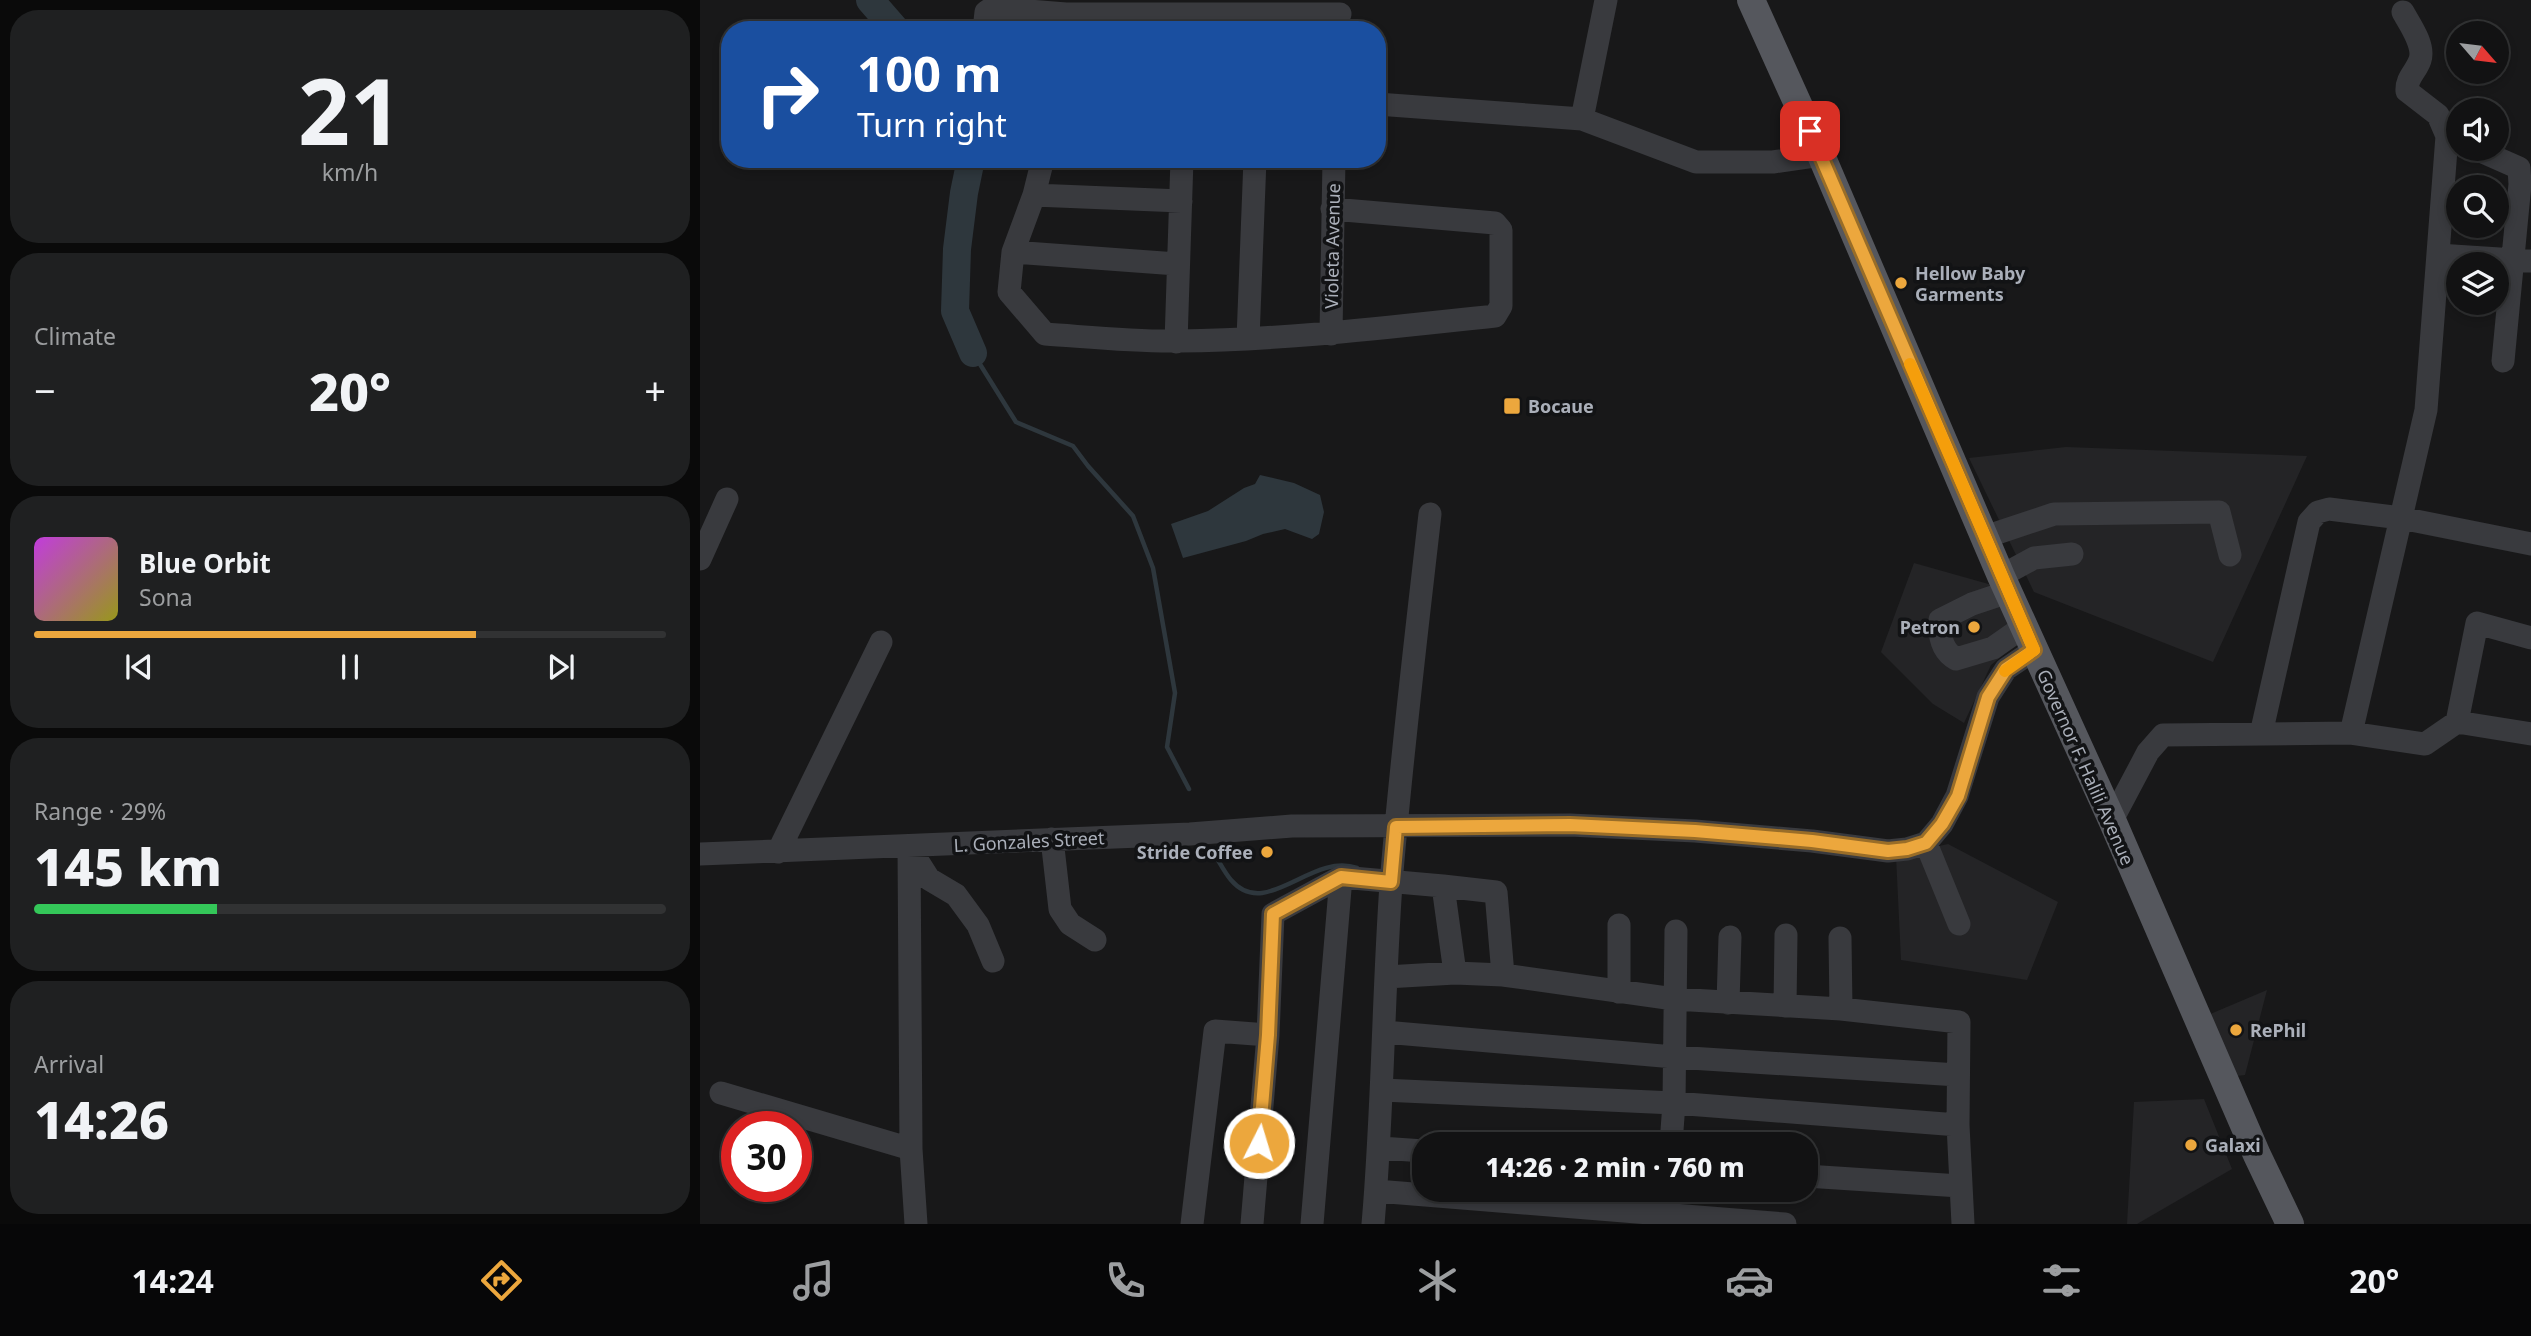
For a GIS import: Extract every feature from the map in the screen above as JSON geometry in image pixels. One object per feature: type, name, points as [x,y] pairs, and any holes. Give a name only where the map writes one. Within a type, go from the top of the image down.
[{"type":"main road","name":"Governor F. Halili Avenue","points":[[1751,0],[1821,155],[2029,639],[2112,821],[2243,1124],[2290,1224]]},
{"type":"street","points":[[1583,119],[1606,0]]},
{"type":"street","points":[[985,21],[986,12],[992,8],[1066,15],[1340,15]]},
{"type":"street","points":[[2403,12],[2421,46],[2421,59],[2406,83],[2407,91],[2438,115],[2446,127]]},
{"type":"street","points":[[1386,105],[1583,119],[1696,162],[1773,162],[1821,155]]},
{"type":"street","points":[[2351,733],[2426,410],[2438,255],[2450,161]]},
{"type":"street","points":[[2503,161],[2519,168],[2521,262],[2503,361]]},
{"type":"street","points":[[1041,168],[1013,252],[1009,292],[1045,334],[1176,342],[1331,334],[1495,316],[1501,306],[1501,230],[1495,223],[1332,209]]},
{"type":"street","points":[[1176,342],[1182,168]]},
{"type":"street","points":[[1248,339],[1255,168]]},
{"type":"street","name":"Violeta Avenue","points":[[1331,334],[1334,168]]},
{"type":"street","points":[[1034,195],[1181,201]]},
{"type":"street","points":[[1013,252],[1177,264]]},
{"type":"street","points":[[2438,255],[2521,262]]},
{"type":"street","points":[[700,559],[727,499]]},
{"type":"street","points":[[2261,734],[2309,522],[2318,512],[2329,509],[2401,518],[2531,544]]},
{"type":"street","points":[[1985,537],[2053,514],[2219,512],[2230,555]]},
{"type":"street","points":[[1373,1224],[1380,1148],[1391,882],[1430,514]]},
{"type":"street","points":[[2029,639],[1956,659],[1947,654],[1939,632],[1940,620],[2005,584],[2035,558],[2072,554]]},
{"type":"street","points":[[2458,722],[2477,623],[2531,638]]},
{"type":"street","points":[[1959,924],[1926,843],[1942,824],[1958,796],[1988,697],[1999,677],[2029,639]]},
{"type":"street","points":[[778,852],[881,642]]},
{"type":"street","points":[[2112,821],[2148,752],[2163,735],[2351,733],[2425,744],[2458,722],[2531,734]]},
{"type":"street","name":"L. Gonzales Street","points":[[700,854],[1190,834],[1292,826],[1570,825],[1695,831],[1812,841],[1888,851],[1926,843]]},
{"type":"street","points":[[1052,839],[1060,909],[1070,924],[1095,940]]},
{"type":"street","points":[[909,846],[929,879],[956,895],[971,915],[987,943],[993,961]]},
{"type":"street","points":[[909,846],[911,1149],[916,1224]]},
{"type":"street","points":[[1311,1224],[1341,877]]},
{"type":"street","points":[[1252,1224],[1268,1035],[1273,914],[1341,877],[1496,892],[1503,975]]},
{"type":"street","points":[[1443,886],[1455,973]]},
{"type":"street","points":[[1619,925],[1619,992]]},
{"type":"street","points":[[1672,1132],[1676,930]]},
{"type":"street","points":[[1785,1006],[1786,935]]},
{"type":"street","points":[[1728,1003],[1730,937]]},
{"type":"street","points":[[1840,938],[1841,1009]]},
{"type":"street","points":[[1387,977],[1455,973],[1503,975],[1674,999],[1841,1009],[1959,1022],[1958,1125],[1963,1224]]},
{"type":"street","points":[[1192,1224],[1215,1031],[1268,1035]]},
{"type":"street","points":[[1384,1032],[1674,1057],[1958,1075]]},
{"type":"street","points":[[1382,1090],[1674,1103],[1958,1125]]},
{"type":"street","points":[[721,1093],[911,1149]]},
{"type":"street","points":[[1380,1148],[1412,1150]]},
{"type":"street","points":[[1818,1177],[1961,1186]]},
{"type":"street","points":[[1376,1191],[1664,1219],[1785,1224]]},
{"type":"shaded area","points":[[2066,447],[2307,456],[2213,662],[2034,592],[1969,458]]},
{"type":"shaded area","points":[[1260,475],[1294,483],[1320,495],[1324,512],[1319,534],[1312,539],[1285,529],[1183,558],[1171,524],[1208,511],[1255,484]]},
{"type":"shaded area","points":[[1914,563],[1992,585],[2019,642],[1991,665],[1964,723],[1933,704],[1881,652]]},
{"type":"shaded area","points":[[1948,844],[2058,902],[2027,980],[1901,960],[1896,856]]},
{"type":"shaded area","points":[[2267,990],[2245,1075],[2236,1076],[2208,1015]]},
{"type":"shaded area","points":[[2204,1099],[2232,1169],[2137,1224],[2127,1224],[2134,1102]]},
{"type":"waterway","points":[[870,0],[888,21]]},
{"type":"waterway","points":[[969,168],[957,249],[955,311],[973,353]]},
{"type":"waterway","points":[[973,353],[1016,422],[1073,446],[1133,516],[1153,568],[1175,693],[1167,747],[1189,789]]},
{"type":"waterway","points":[[1213,852],[1231,880],[1245,891],[1259,893],[1274,890],[1323,869],[1340,866],[1357,868]]},
{"type":"slow traffic","points":[[1910,364],[2034,650],[2005,671]]},
{"type":"place","name":"Hellow Baby Garments","points":[[1901,283]]},
{"type":"place","name":"Bocaue","points":[[1512,406]]},
{"type":"place","name":"Petron","points":[[1974,627]]},
{"type":"place","name":"Stride Coffee","points":[[1267,852]]},
{"type":"place","name":"RePhil","points":[[2236,1030]]},
{"type":"place","name":"Galaxi","points":[[2191,1145]]},
{"type":"route","points":[[1259,1143],[1268,1035],[1273,914],[1341,877],[1391,882],[1396,827],[1570,825],[1695,831],[1812,841],[1888,851],[1926,843],[1942,824],[1958,796],[1988,697],[2006,669],[2034,650],[1810,131]]}]
